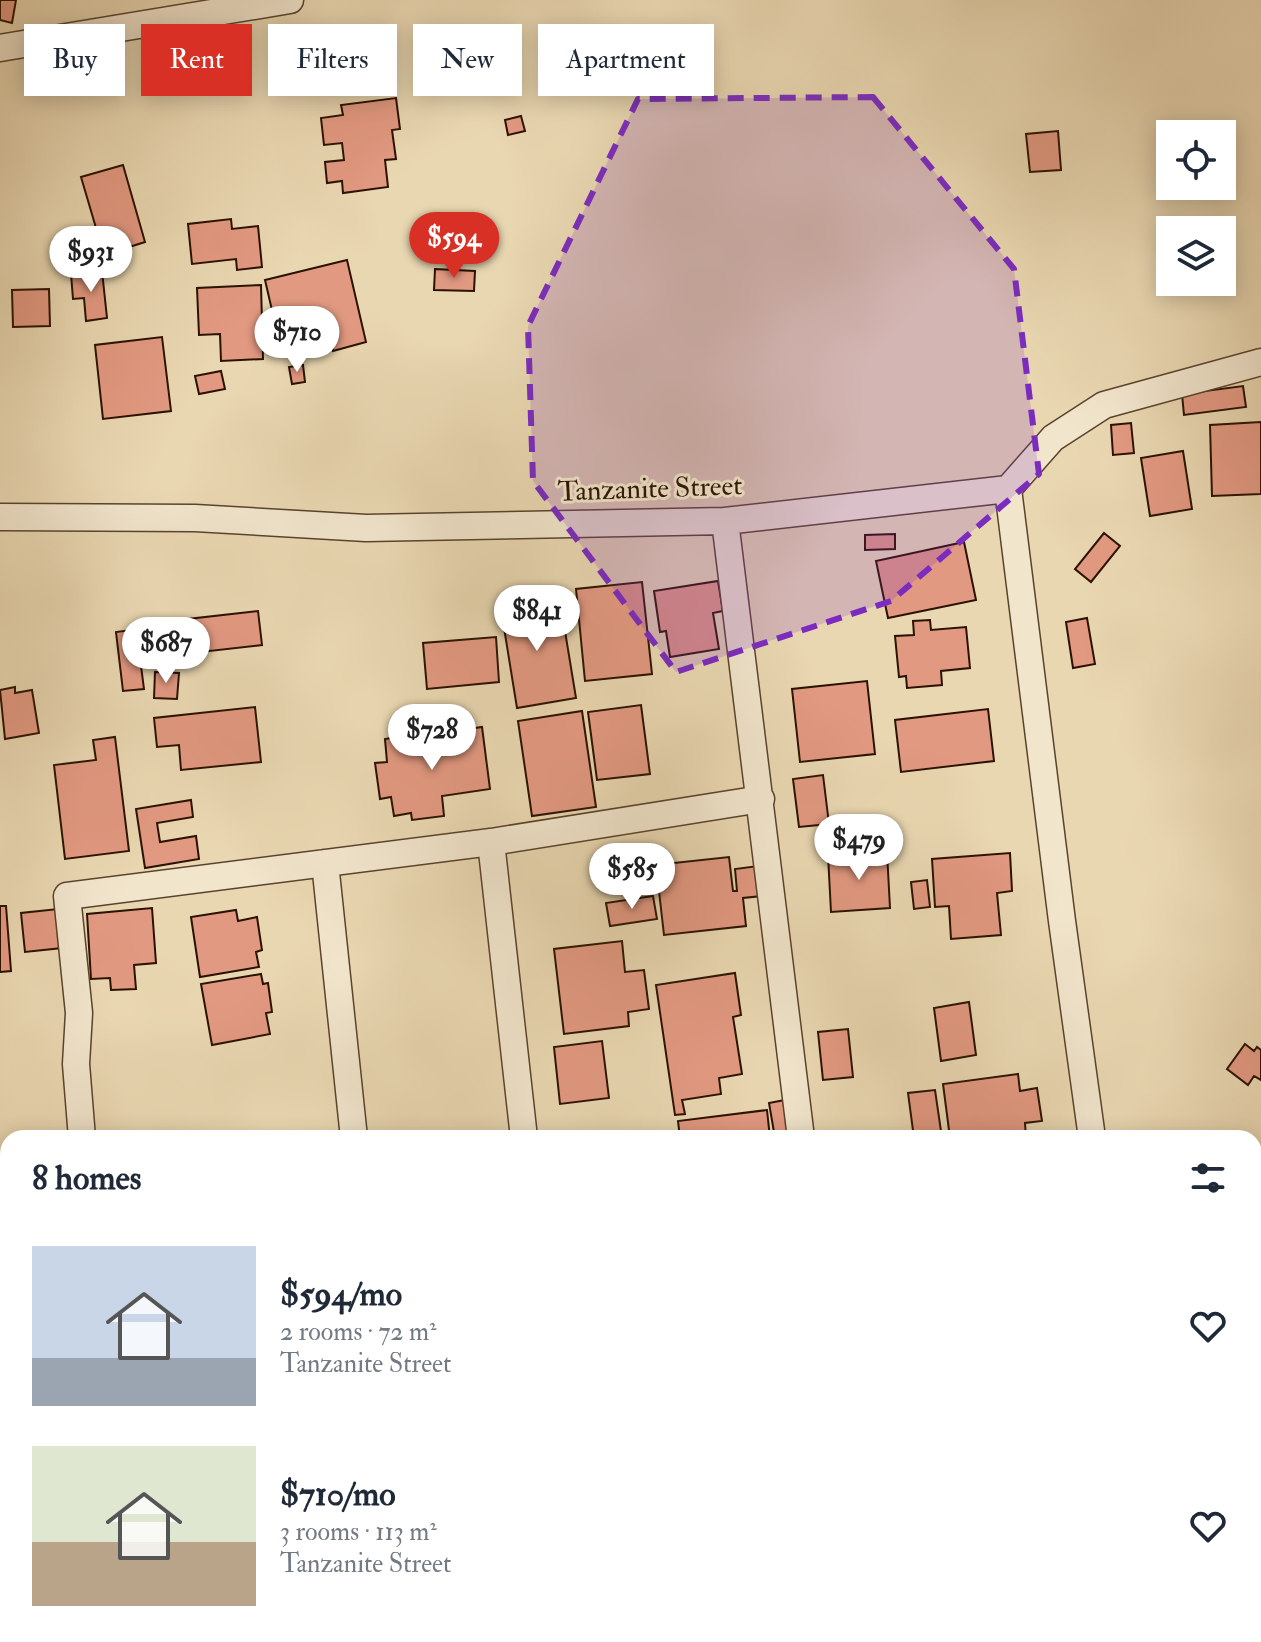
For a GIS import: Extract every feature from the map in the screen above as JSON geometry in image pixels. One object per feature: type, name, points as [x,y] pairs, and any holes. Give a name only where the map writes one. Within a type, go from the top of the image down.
[{"type":"street","points":[[0,48],[290,0]]},
{"type":"street","points":[[1091,1130],[1008,489],[1053,438],[1104,405],[1261,362]]},
{"type":"street","name":"Tanzanite Street","points":[[0,517],[195,518],[366,528],[725,521],[1008,489]]},
{"type":"street","points":[[725,521],[800,1130]]},
{"type":"street","points":[[81,1130],[76,1064],[79,1013],[67,896],[491,842],[761,799]]},
{"type":"street","points":[[491,842],[523,1130]]},
{"type":"street","points":[[325,863],[353,1130]]},
{"type":"highlighted area","points":[[873,97],[1014,269],[1039,474],[891,601],[676,672],[533,481],[528,326],[638,99]]},
{"type":"building","points":[[0,0],[16,0],[12,23],[0,20]]},
{"type":"building","points":[[396,98],[400,129],[392,130],[396,159],[385,160],[388,187],[343,193],[342,181],[327,183],[325,162],[344,160],[342,143],[324,145],[321,118],[343,115],[341,105]]},
{"type":"building","points":[[521,116],[525,131],[508,135],[505,120]]},
{"type":"building","points":[[1058,131],[1061,170],[1030,172],[1026,134]]},
{"type":"building","points":[[123,165],[145,242],[104,255],[81,177]]},
{"type":"building","points":[[231,219],[232,229],[258,226],[262,267],[237,270],[236,259],[192,264],[188,224]]},
{"type":"building","points":[[347,260],[366,342],[333,351],[330,337],[281,349],[265,280]]},
{"type":"building","points":[[435,269],[475,271],[474,291],[434,290]]},
{"type":"building","points":[[102,271],[107,318],[86,321],[84,298],[73,299],[71,274]]},
{"type":"building","points":[[261,285],[263,359],[221,361],[220,334],[199,335],[197,288]]},
{"type":"building","points":[[49,289],[50,326],[13,327],[12,290]]},
{"type":"building","points":[[162,337],[171,411],[103,419],[95,345]]},
{"type":"building","points":[[303,365],[305,382],[292,384],[289,367]]},
{"type":"building","points":[[221,371],[225,389],[199,394],[195,376]]},
{"type":"building","points":[[1243,386],[1246,407],[1184,415],[1182,394]]},
{"type":"building","points":[[1261,422],[1261,494],[1212,496],[1210,425]]},
{"type":"building","points":[[1131,423],[1134,453],[1113,455],[1111,425]]},
{"type":"building","points":[[1183,451],[1192,509],[1150,516],[1141,458]]},
{"type":"building","points":[[1104,533],[1120,546],[1091,582],[1075,569]]},
{"type":"building","points":[[895,534],[895,549],[865,550],[865,535]]},
{"type":"building","points":[[964,542],[976,600],[888,618],[876,561]]},
{"type":"building","points":[[718,581],[723,611],[713,613],[719,649],[670,657],[666,631],[660,632],[654,591]]},
{"type":"building","points":[[642,582],[652,674],[585,681],[576,589]]},
{"type":"building","points":[[540,596],[543,616],[562,613],[576,698],[517,708],[500,603]]},
{"type":"building","points":[[258,611],[262,645],[192,653],[188,619]]},
{"type":"building","points":[[1087,618],[1095,664],[1073,668],[1066,622]]},
{"type":"building","points":[[179,619],[182,644],[159,647],[156,622]]},
{"type":"building","points":[[930,620],[931,630],[966,627],[970,668],[941,671],[942,685],[907,688],[906,676],[899,677],[895,636],[914,635],[913,621]]},
{"type":"building","points":[[154,627],[158,656],[140,658],[144,689],[123,691],[116,632]]},
{"type":"building","points":[[496,637],[499,682],[427,689],[423,643]]},
{"type":"building","points":[[155,672],[179,673],[177,699],[154,698]]},
{"type":"building","points":[[867,681],[875,754],[800,762],[792,689]]},
{"type":"building","points":[[15,687],[15,693],[32,690],[39,733],[5,739],[0,690]]},
{"type":"building","points":[[641,705],[650,774],[597,780],[588,712]]},
{"type":"building","points":[[255,707],[261,762],[181,770],[179,745],[157,747],[154,718]]},
{"type":"building","points":[[988,709],[994,761],[901,772],[895,720]]},
{"type":"building","points":[[582,711],[596,807],[532,816],[518,721]]},
{"type":"building","points":[[482,727],[490,789],[442,796],[444,816],[412,820],[411,813],[394,816],[391,797],[380,799],[375,763],[387,762],[385,739],[421,733],[423,746],[445,743],[443,733]]},
{"type":"building","points":[[115,737],[129,851],[65,859],[54,765],[96,760],[93,740]]},
{"type":"building","points":[[823,775],[829,824],[799,827],[793,779]]},
{"type":"building","points":[[191,800],[193,817],[157,823],[160,842],[196,836],[199,859],[145,868],[136,809]]},
{"type":"building","points":[[887,852],[890,908],[831,912],[828,855]]},
{"type":"building","points":[[1010,853],[1012,891],[997,893],[1001,935],[951,939],[949,906],[935,907],[932,859]]},
{"type":"building","points":[[729,857],[733,891],[737,891],[735,869],[758,866],[762,896],[743,898],[746,926],[664,935],[656,865]]},
{"type":"building","points":[[927,880],[930,907],[914,909],[911,882]]},
{"type":"building","points":[[653,896],[657,919],[610,926],[606,903]]},
{"type":"building","points":[[0,906],[6,906],[11,971],[0,972]]},
{"type":"building","points":[[152,908],[156,963],[134,965],[136,989],[111,990],[110,978],[91,979],[87,914]]},
{"type":"building","points":[[58,909],[62,948],[25,952],[21,913]]},
{"type":"building","points":[[236,910],[238,921],[257,917],[262,950],[256,952],[259,967],[200,977],[191,917]]},
{"type":"building","points":[[622,941],[625,972],[644,970],[649,1009],[628,1012],[629,1026],[564,1034],[554,949]]},
{"type":"building","points":[[735,973],[741,1015],[733,1017],[742,1074],[719,1078],[721,1094],[682,1100],[685,1114],[675,1115],[656,985]]},
{"type":"building","points":[[261,974],[263,984],[268,983],[272,1012],[266,1013],[270,1034],[212,1045],[201,984]]},
{"type":"building","points":[[969,1002],[976,1055],[941,1061],[934,1008]]},
{"type":"building","points":[[848,1029],[853,1077],[823,1080],[818,1032]]},
{"type":"building","points":[[602,1041],[609,1098],[560,1104],[554,1047]]},
{"type":"building","points":[[1245,1044],[1254,1051],[1257,1047],[1261,1050],[1261,1080],[1254,1076],[1248,1085],[1227,1069]]},
{"type":"building","points":[[1018,1074],[1020,1091],[1037,1088],[1042,1121],[1025,1123],[1025,1130],[949,1130],[943,1084]]},
{"type":"building","points":[[935,1090],[941,1130],[913,1130],[908,1093]]},
{"type":"building","points":[[785,1100],[790,1130],[774,1130],[769,1103]]},
{"type":"building","points":[[767,1110],[769,1130],[679,1130],[678,1121]]}]
